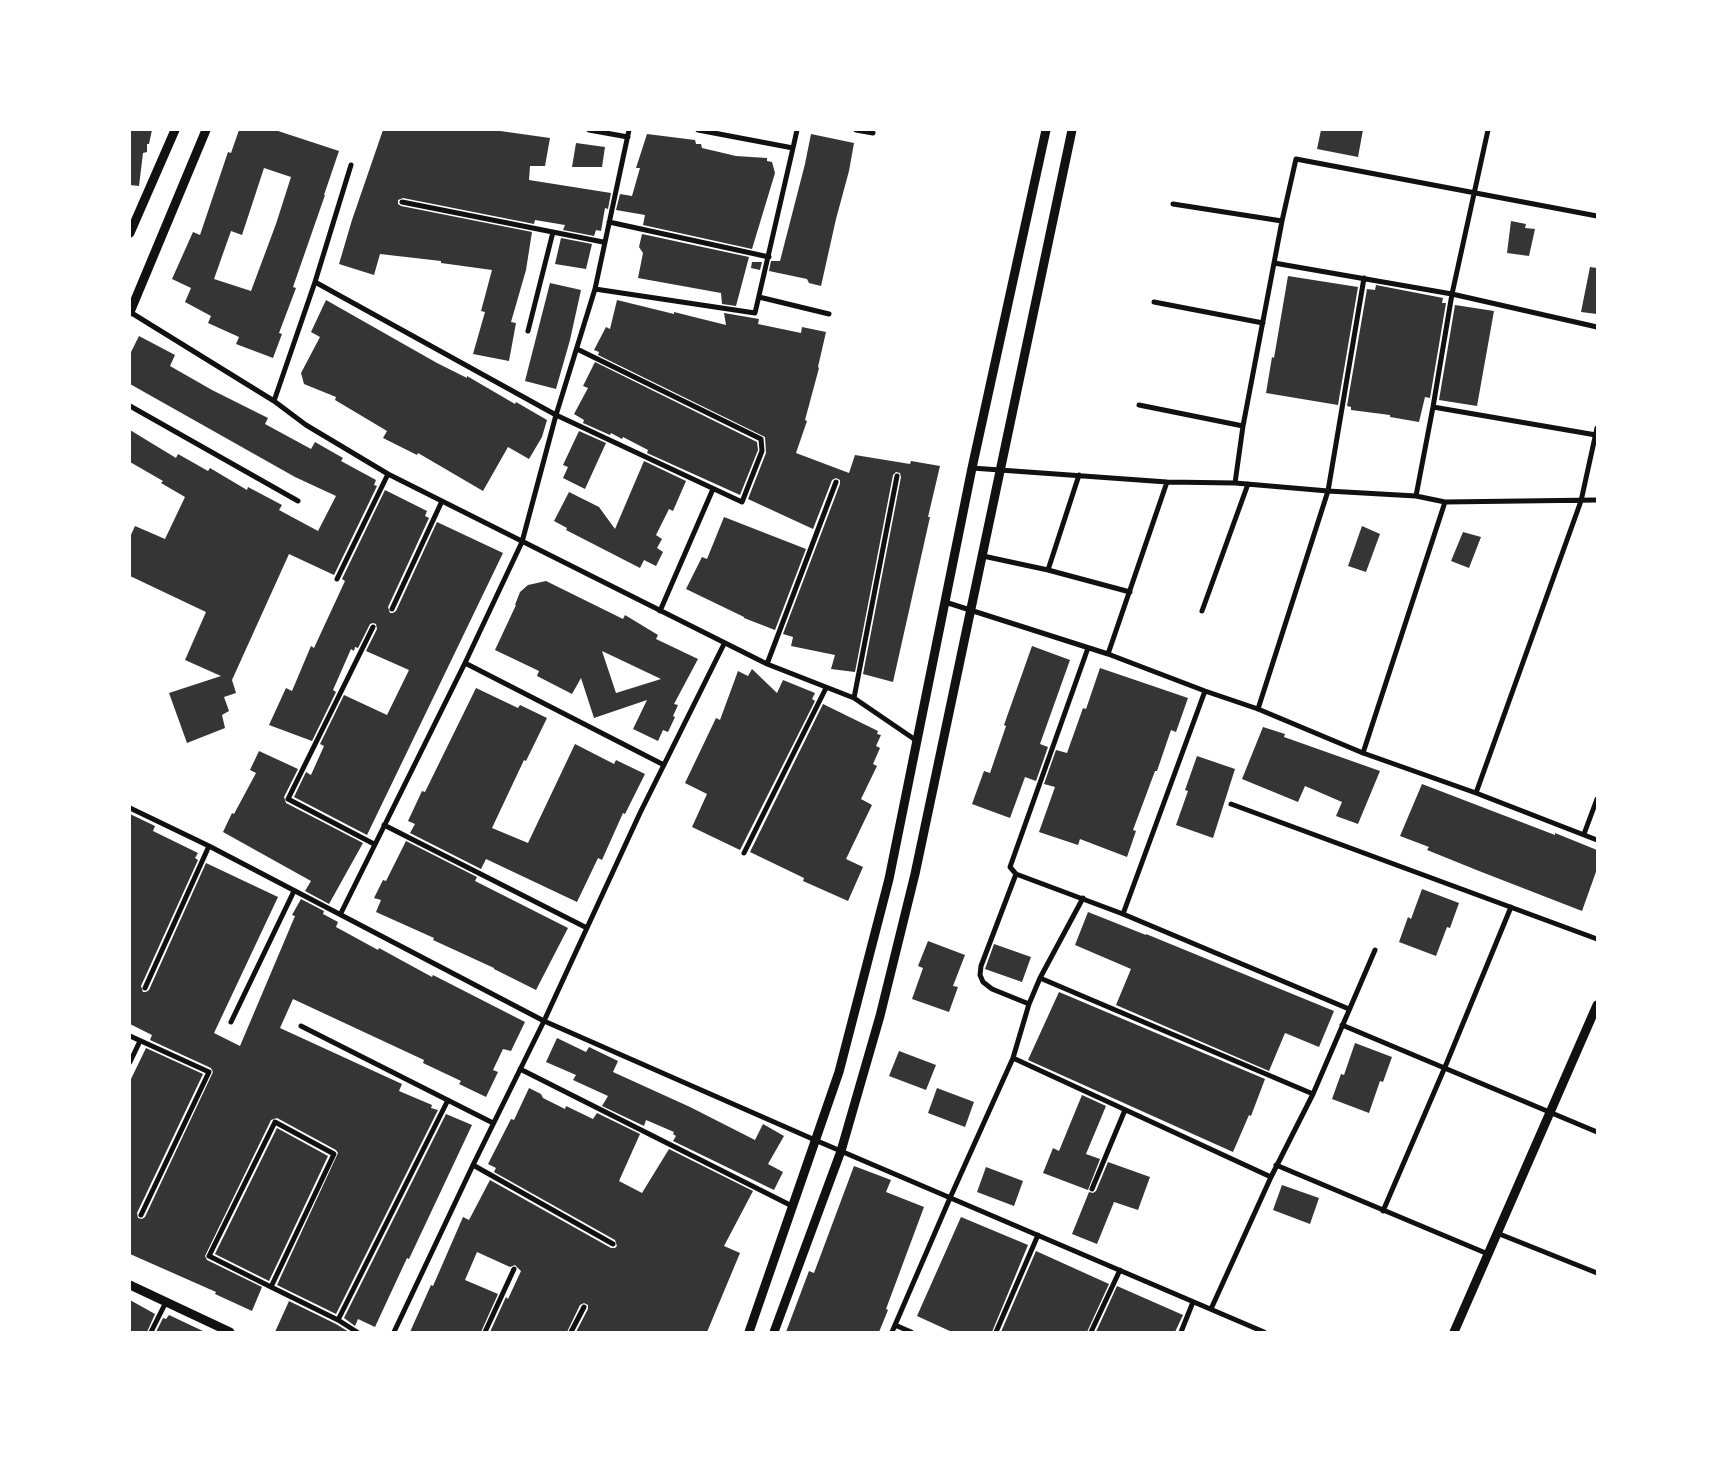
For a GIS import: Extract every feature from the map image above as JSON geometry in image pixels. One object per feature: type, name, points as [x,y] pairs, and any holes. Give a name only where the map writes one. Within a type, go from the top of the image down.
[{"type":"street","points":[[130,233],[175,130]]},
{"type":"street","points":[[206,130],[130,312],[274,400],[306,425],[388,474],[724,644],[767,664],[854,698],[917,741]]},
{"type":"street","points":[[589,130],[628,137]]},
{"type":"street","points":[[341,913],[465,663],[522,542],[556,415],[594,289],[629,130]]},
{"type":"street","points":[[698,130],[793,148]]},
{"type":"street","points":[[594,289],[755,313],[797,130]]},
{"type":"street","points":[[856,130],[873,133]]},
{"type":"street","points":[[749,1332],[839,1072],[884,897],[972,468],[1046,130]]},
{"type":"street","points":[[774,1332],[841,1151],[880,1016],[911,892],[972,612],[1072,130]]},
{"type":"street","points":[[1416,496],[1452,294],[1476,192],[1488,130]]},
{"type":"street","points":[[1235,483],[1243,426],[1282,221],[1296,159],[1597,216]]},
{"type":"street","points":[[274,400],[315,282],[351,164]]},
{"type":"street","points":[[402,202],[603,242]]},
{"type":"street","points":[[1173,204],[1282,221]]},
{"type":"street","points":[[609,222],[769,257]]},
{"type":"street","points":[[528,331],[553,232]]},
{"type":"street","points":[[1274,263],[1452,294],[1597,327]]},
{"type":"street","points":[[1258,708],[1328,491],[1364,278]]},
{"type":"street","points":[[315,282],[556,415],[742,502],[762,451],[761,440],[577,349]]},
{"type":"street","points":[[759,297],[829,314]]},
{"type":"street","points":[[1154,302],[1263,323]]},
{"type":"street","points":[[130,406],[298,501]]},
{"type":"street","points":[[1138,406],[1243,426]]},
{"type":"street","points":[[1433,407],[1596,435]]},
{"type":"street","points":[[1476,793],[1581,501],[1597,428]]},
{"type":"street","points":[[972,468],[1167,482],[1235,483],[1416,496],[1445,502],[1597,500]]},
{"type":"street","points":[[337,579],[388,474]]},
{"type":"street","points":[[1048,570],[1079,475]]},
{"type":"street","points":[[854,698],[897,476]]},
{"type":"street","points":[[767,664],[836,482]]},
{"type":"street","points":[[1108,654],[1167,482]]},
{"type":"street","points":[[1202,611],[1248,484]]},
{"type":"street","points":[[660,611],[713,489]]},
{"type":"street","points":[[392,609],[442,501]]},
{"type":"street","points":[[1363,753],[1445,502]]},
{"type":"street","points":[[983,556],[1048,570],[1130,592]]},
{"type":"street","points":[[945,602],[1108,654],[1206,691],[1258,708],[1363,753],[1476,793],[1597,840]]},
{"type":"street","points":[[373,627],[288,800],[374,844]]},
{"type":"street","points":[[394,1332],[493,1123],[544,1021],[664,764],[724,644]]},
{"type":"street","points":[[1088,648],[1010,867],[1016,874],[1123,914],[1349,1009]]},
{"type":"street","points":[[465,663],[664,764]]},
{"type":"street","points":[[744,853],[826,688]]},
{"type":"street","points":[[1123,914],[1206,691]]},
{"type":"street","points":[[1584,834],[1597,799]]},
{"type":"street","points":[[1231,804],[1597,939]]},
{"type":"street","points":[[130,808],[341,913],[544,1021],[841,1151],[1264,1332]]},
{"type":"street","points":[[384,825],[587,928]]},
{"type":"street","points":[[145,988],[209,846]]},
{"type":"street","points":[[1016,874],[981,966],[980,975],[983,982],[992,989],[1029,1004]]},
{"type":"street","points":[[231,1022],[294,891]]},
{"type":"street","points":[[892,1332],[1013,1058],[1029,1004],[1040,978],[1083,898]]},
{"type":"street","points":[[1383,1211],[1512,907]]},
{"type":"street","points":[[1211,1309],[1270,1177],[1313,1094],[1375,950]]},
{"type":"street","points":[[1040,978],[1313,1094]]},
{"type":"street","points":[[1454,1332],[1597,1005]]},
{"type":"street","points":[[1342,1025],[1597,1132]]},
{"type":"street","points":[[301,1026],[493,1123]]},
{"type":"street","points":[[130,1036],[208,1072],[141,1215]]},
{"type":"street","points":[[130,1062],[140,1041]]},
{"type":"street","points":[[1013,1058],[1270,1177]]},
{"type":"street","points":[[520,1069],[792,1206]]},
{"type":"street","points":[[338,1320],[448,1100]]},
{"type":"street","points":[[1092,1189],[1125,1110]]},
{"type":"street","points":[[271,1287],[334,1154],[275,1122],[209,1256],[271,1287],[338,1320],[357,1332]]},
{"type":"street","points":[[473,1165],[613,1244]]},
{"type":"street","points":[[1276,1165],[1488,1254]]},
{"type":"street","points":[[1496,1233],[1597,1273]]},
{"type":"street","points":[[996,1332],[1038,1235]]},
{"type":"street","points":[[485,1332],[514,1269]]},
{"type":"street","points":[[1091,1332],[1120,1270]]},
{"type":"street","points":[[130,1285],[230,1332]]},
{"type":"street","points":[[151,1332],[166,1302]]},
{"type":"street","points":[[1180,1332],[1193,1302]]},
{"type":"street","points":[[571,1332],[584,1307]]},
{"type":"street","points":[[895,1325],[911,1332]]},
{"type":"building","points":[[130,130],[152,130],[149,144],[147,144],[147,152],[143,153],[139,186],[130,185]]},
{"type":"building","points":[[239,130],[275,130],[339,151],[293,287],[296,288],[279,333],[282,334],[273,358],[236,344],[239,337],[208,323],[211,316],[185,302],[191,288],[172,279],[193,232],[200,235],[228,152],[231,153]],"holes":[[[264,168],[291,177],[251,291],[214,279],[231,231],[242,235]]]},
{"type":"building","points":[[383,130],[493,130],[550,138],[545,166],[530,166],[529,180],[611,193],[608,209],[605,208],[601,231],[596,230],[594,236],[563,230],[565,225],[535,220],[534,224],[403,198],[398,200],[398,204],[401,206],[532,232],[526,270],[511,322],[516,323],[509,361],[473,354],[485,312],[481,311],[492,270],[441,263],[441,261],[380,254],[374,275],[339,264]]},
{"type":"building","points":[[1321,130],[1363,130],[1358,157],[1317,149]]},
{"type":"building","points":[[647,134],[695,140],[696,144],[701,144],[702,148],[736,156],[767,158],[767,161],[772,162],[775,173],[752,249],[643,225],[645,215],[616,210],[620,194],[632,196],[640,168],[636,168]]},
{"type":"building","points":[[811,134],[854,143],[821,286],[809,283],[807,279],[769,271],[771,261],[780,261]]},
{"type":"building","points":[[576,143],[605,147],[602,167],[572,167]]},
{"type":"building","points":[[1511,221],[1526,224],[1525,228],[1535,229],[1529,256],[1507,253]]},
{"type":"building","points":[[642,234],[749,257],[736,306],[722,304],[721,293],[638,278],[643,253],[639,247]]},
{"type":"building","points":[[561,238],[592,244],[586,269],[555,264]]},
{"type":"building","points":[[752,262],[762,262],[760,270],[751,268]]},
{"type":"building","points":[[1590,267],[1597,268],[1597,314],[1581,312]]},
{"type":"building","points":[[1288,276],[1358,287],[1338,405],[1266,393]]},
{"type":"building","points":[[550,283],[581,290],[570,340],[556,389],[525,381]]},
{"type":"building","points":[[1376,285],[1443,298],[1442,303],[1446,303],[1430,398],[1425,397],[1419,422],[1390,417],[1390,415],[1351,410],[1351,407],[1347,406],[1367,289],[1375,290]]},
{"type":"building","points":[[326,300],[437,363],[467,378],[467,376],[547,420],[542,437],[529,459],[508,447],[483,491],[418,453],[417,455],[383,438],[387,431],[335,400],[336,397],[304,384],[301,373],[320,337],[311,332]]},
{"type":"building","points":[[617,300],[726,325],[724,313],[759,319],[758,324],[801,333],[802,327],[826,332],[819,368],[805,420],[807,421],[796,453],[849,473],[855,455],[910,464],[911,461],[940,466],[893,682],[863,674],[901,477],[900,473],[896,472],[893,475],[855,672],[831,669],[835,655],[791,646],[793,637],[783,634],[840,480],[836,478],[832,480],[813,529],[748,499],[766,453],[765,437],[598,355],[599,352],[594,350],[606,327],[610,329]]},
{"type":"building","points":[[1455,305],[1494,311],[1477,406],[1439,400]]},
{"type":"building","points":[[139,336],[175,355],[170,366],[212,390],[268,418],[265,424],[311,449],[315,442],[343,458],[341,461],[376,480],[374,485],[377,486],[334,575],[289,554],[232,680],[236,693],[224,697],[229,711],[222,715],[225,728],[187,743],[169,693],[221,676],[185,660],[206,612],[130,576],[130,537],[135,526],[165,539],[185,497],[161,483],[163,481],[130,462],[130,430],[176,458],[178,454],[208,471],[210,468],[247,490],[248,487],[282,505],[279,510],[318,531],[336,496],[295,477],[130,384],[130,354]]},
{"type":"building","points":[[595,362],[757,442],[758,450],[740,495],[647,453],[648,450],[623,437],[622,439],[611,433],[610,435],[583,423],[584,420],[574,414],[588,388],[583,386]]},
{"type":"building","points":[[579,431],[606,443],[585,489],[563,478],[568,467],[563,465]]},
{"type":"building","points":[[644,461],[686,481],[673,511],[669,509],[656,535],[662,539],[657,548],[663,552],[656,566],[644,560],[640,568],[566,530],[567,528],[554,521],[569,492],[599,507],[615,529]]},
{"type":"building","points":[[385,490],[427,511],[425,516],[429,518],[388,607],[390,613],[396,611],[437,522],[503,553],[367,835],[294,797],[306,772],[311,775],[324,746],[320,744],[344,695],[387,715],[409,670],[366,651],[377,629],[376,624],[370,624],[358,648],[355,647],[354,651],[351,649],[333,690],[336,692],[312,741],[269,725],[286,688],[292,691],[311,646],[314,648],[345,581],[342,579]]},
{"type":"building","points":[[724,517],[806,549],[775,630],[744,618],[686,589],[702,557],[707,559]]},
{"type":"building","points":[[1362,526],[1380,534],[1366,572],[1348,566]]},
{"type":"building","points":[[1463,532],[1481,537],[1469,568],[1451,561]]},
{"type":"building","points":[[546,581],[623,619],[625,615],[658,635],[656,639],[698,659],[674,704],[678,705],[668,732],[663,730],[658,741],[633,729],[647,700],[594,718],[581,678],[572,694],[537,676],[539,671],[495,650],[520,592],[528,585]],"holes":[[[602,651],[661,679],[616,693]]]},
{"type":"building","points":[[1032,646],[1070,660],[1040,744],[1048,747],[1036,781],[1025,777],[1010,818],[972,804],[984,771],[990,773],[1006,726],[1004,725]]},
{"type":"building","points":[[1100,668],[1188,698],[1176,732],[1171,730],[1157,771],[1155,771],[1133,830],[1136,831],[1127,857],[1080,839],[1078,845],[1039,832],[1055,787],[1044,784],[1056,750],[1067,753],[1083,708],[1086,709]]},
{"type":"building","points":[[752,669],[777,693],[783,680],[815,693],[812,699],[815,701],[740,850],[692,827],[707,794],[685,783],[716,718],[720,720],[738,671],[748,676]]},
{"type":"building","points":[[476,688],[518,708],[520,705],[547,718],[526,761],[524,760],[492,828],[528,843],[575,744],[614,764],[616,760],[645,774],[625,814],[623,813],[602,860],[598,858],[577,902],[486,859],[481,869],[410,833],[415,824],[408,821],[422,791],[425,792]]},
{"type":"building","points":[[823,704],[878,731],[877,734],[881,735],[876,746],[880,748],[873,764],[877,766],[861,799],[872,805],[846,859],[863,867],[848,901],[803,881],[804,878],[750,852]]},
{"type":"building","points":[[1263,727],[1285,734],[1284,737],[1380,771],[1358,824],[1336,816],[1342,802],[1305,786],[1298,802],[1242,779]]},
{"type":"building","points":[[259,751],[298,769],[284,797],[286,803],[363,843],[329,904],[305,891],[311,881],[223,832],[256,773],[250,770]]},
{"type":"building","points":[[1197,756],[1235,769],[1213,838],[1176,825],[1188,791],[1185,790]]},
{"type":"building","points":[[1422,784],[1597,850],[1597,869],[1582,911],[1427,850],[1429,847],[1400,836]]},
{"type":"building","points":[[130,814],[155,826],[153,831],[198,853],[195,858],[198,860],[141,986],[143,992],[149,990],[206,863],[278,897],[214,1033],[240,1046],[295,916],[292,915],[301,899],[324,911],[323,914],[338,922],[336,927],[378,950],[379,948],[432,977],[433,975],[525,1022],[511,1051],[503,1049],[493,1070],[498,1072],[486,1097],[459,1084],[461,1081],[423,1063],[424,1060],[293,999],[280,1028],[402,1084],[399,1091],[432,1105],[431,1108],[438,1110],[336,1314],[277,1285],[338,1153],[336,1150],[277,1118],[271,1120],[205,1256],[207,1260],[262,1287],[252,1311],[215,1294],[216,1292],[130,1254],[130,1081],[146,1048],[203,1074],[137,1213],[138,1218],[142,1219],[145,1217],[213,1072],[211,1068],[150,1040],[152,1035],[130,1024]]},
{"type":"building","points":[[406,841],[477,877],[475,881],[568,928],[536,990],[433,940],[434,938],[376,912],[381,900],[374,898],[383,880],[386,881]]},
{"type":"building","points":[[1422,889],[1459,903],[1450,928],[1447,927],[1436,956],[1399,942],[1408,917],[1411,919]]},
{"type":"building","points":[[1088,912],[1334,1011],[1319,1047],[1285,1033],[1269,1071],[1116,1005],[1131,969],[1075,945]]},
{"type":"building","points":[[928,941],[965,955],[953,986],[958,987],[949,1012],[912,999],[923,968],[918,966]]},
{"type":"building","points":[[994,944],[1031,957],[1022,982],[985,969]]},
{"type":"building","points":[[1059,992],[1265,1079],[1251,1116],[1249,1115],[1233,1152],[1028,1060]]},
{"type":"building","points":[[557,1038],[586,1052],[589,1047],[618,1061],[613,1072],[690,1107],[755,1140],[763,1124],[784,1136],[768,1164],[783,1172],[774,1190],[673,1141],[676,1136],[673,1134],[674,1132],[646,1120],[644,1126],[602,1106],[608,1096],[573,1080],[576,1075],[546,1062]]},
{"type":"building","points":[[1355,1043],[1392,1057],[1383,1082],[1380,1081],[1369,1113],[1332,1099],[1341,1074],[1344,1075]]},
{"type":"building","points":[[899,1051],[936,1065],[926,1090],[889,1076]]},
{"type":"building","points":[[529,1088],[541,1094],[543,1098],[565,1109],[566,1106],[593,1119],[597,1113],[640,1134],[619,1181],[642,1193],[669,1149],[753,1191],[724,1246],[740,1253],[707,1332],[576,1332],[588,1309],[588,1305],[584,1303],[580,1305],[567,1332],[490,1332],[506,1297],[508,1299],[521,1271],[515,1265],[510,1267],[477,1252],[465,1280],[498,1294],[481,1332],[410,1332],[431,1285],[433,1286],[463,1217],[469,1220],[490,1180],[611,1248],[617,1246],[615,1240],[494,1172],[496,1168],[488,1164],[511,1119],[514,1120]]},
{"type":"building","points":[[937,1088],[974,1102],[965,1127],[928,1113]]},
{"type":"building","points":[[1082,1095],[1106,1106],[1086,1154],[1100,1159],[1088,1190],[1043,1173],[1053,1148],[1059,1151]]},
{"type":"building","points":[[446,1114],[472,1125],[375,1327],[358,1319],[355,1326],[344,1318]]},
{"type":"building","points":[[277,1128],[328,1156],[269,1281],[215,1254]]},
{"type":"building","points":[[1108,1162],[1150,1177],[1138,1210],[1114,1202],[1097,1244],[1072,1234],[1089,1192],[1093,1193],[1096,1191]]},
{"type":"building","points":[[854,1166],[891,1180],[886,1192],[924,1207],[879,1332],[786,1332],[809,1271],[814,1273]]},
{"type":"building","points":[[986,1167],[1023,1181],[1014,1206],[977,1192]]},
{"type":"building","points":[[1282,1185],[1319,1198],[1310,1224],[1273,1210]]},
{"type":"building","points":[[961,1217],[1028,1245],[992,1332],[952,1332],[917,1316]]},
{"type":"building","points":[[1036,1251],[1109,1284],[1087,1332],[1001,1332]]},
{"type":"building","points":[[1117,1286],[1183,1315],[1175,1332],[1096,1332]]},
{"type":"building","points":[[130,1300],[155,1314],[147,1332],[130,1332]]},
{"type":"building","points":[[289,1301],[336,1324],[349,1332],[275,1332]]},
{"type":"building","points":[[169,1315],[205,1332],[156,1332],[163,1318],[166,1319]]}]
